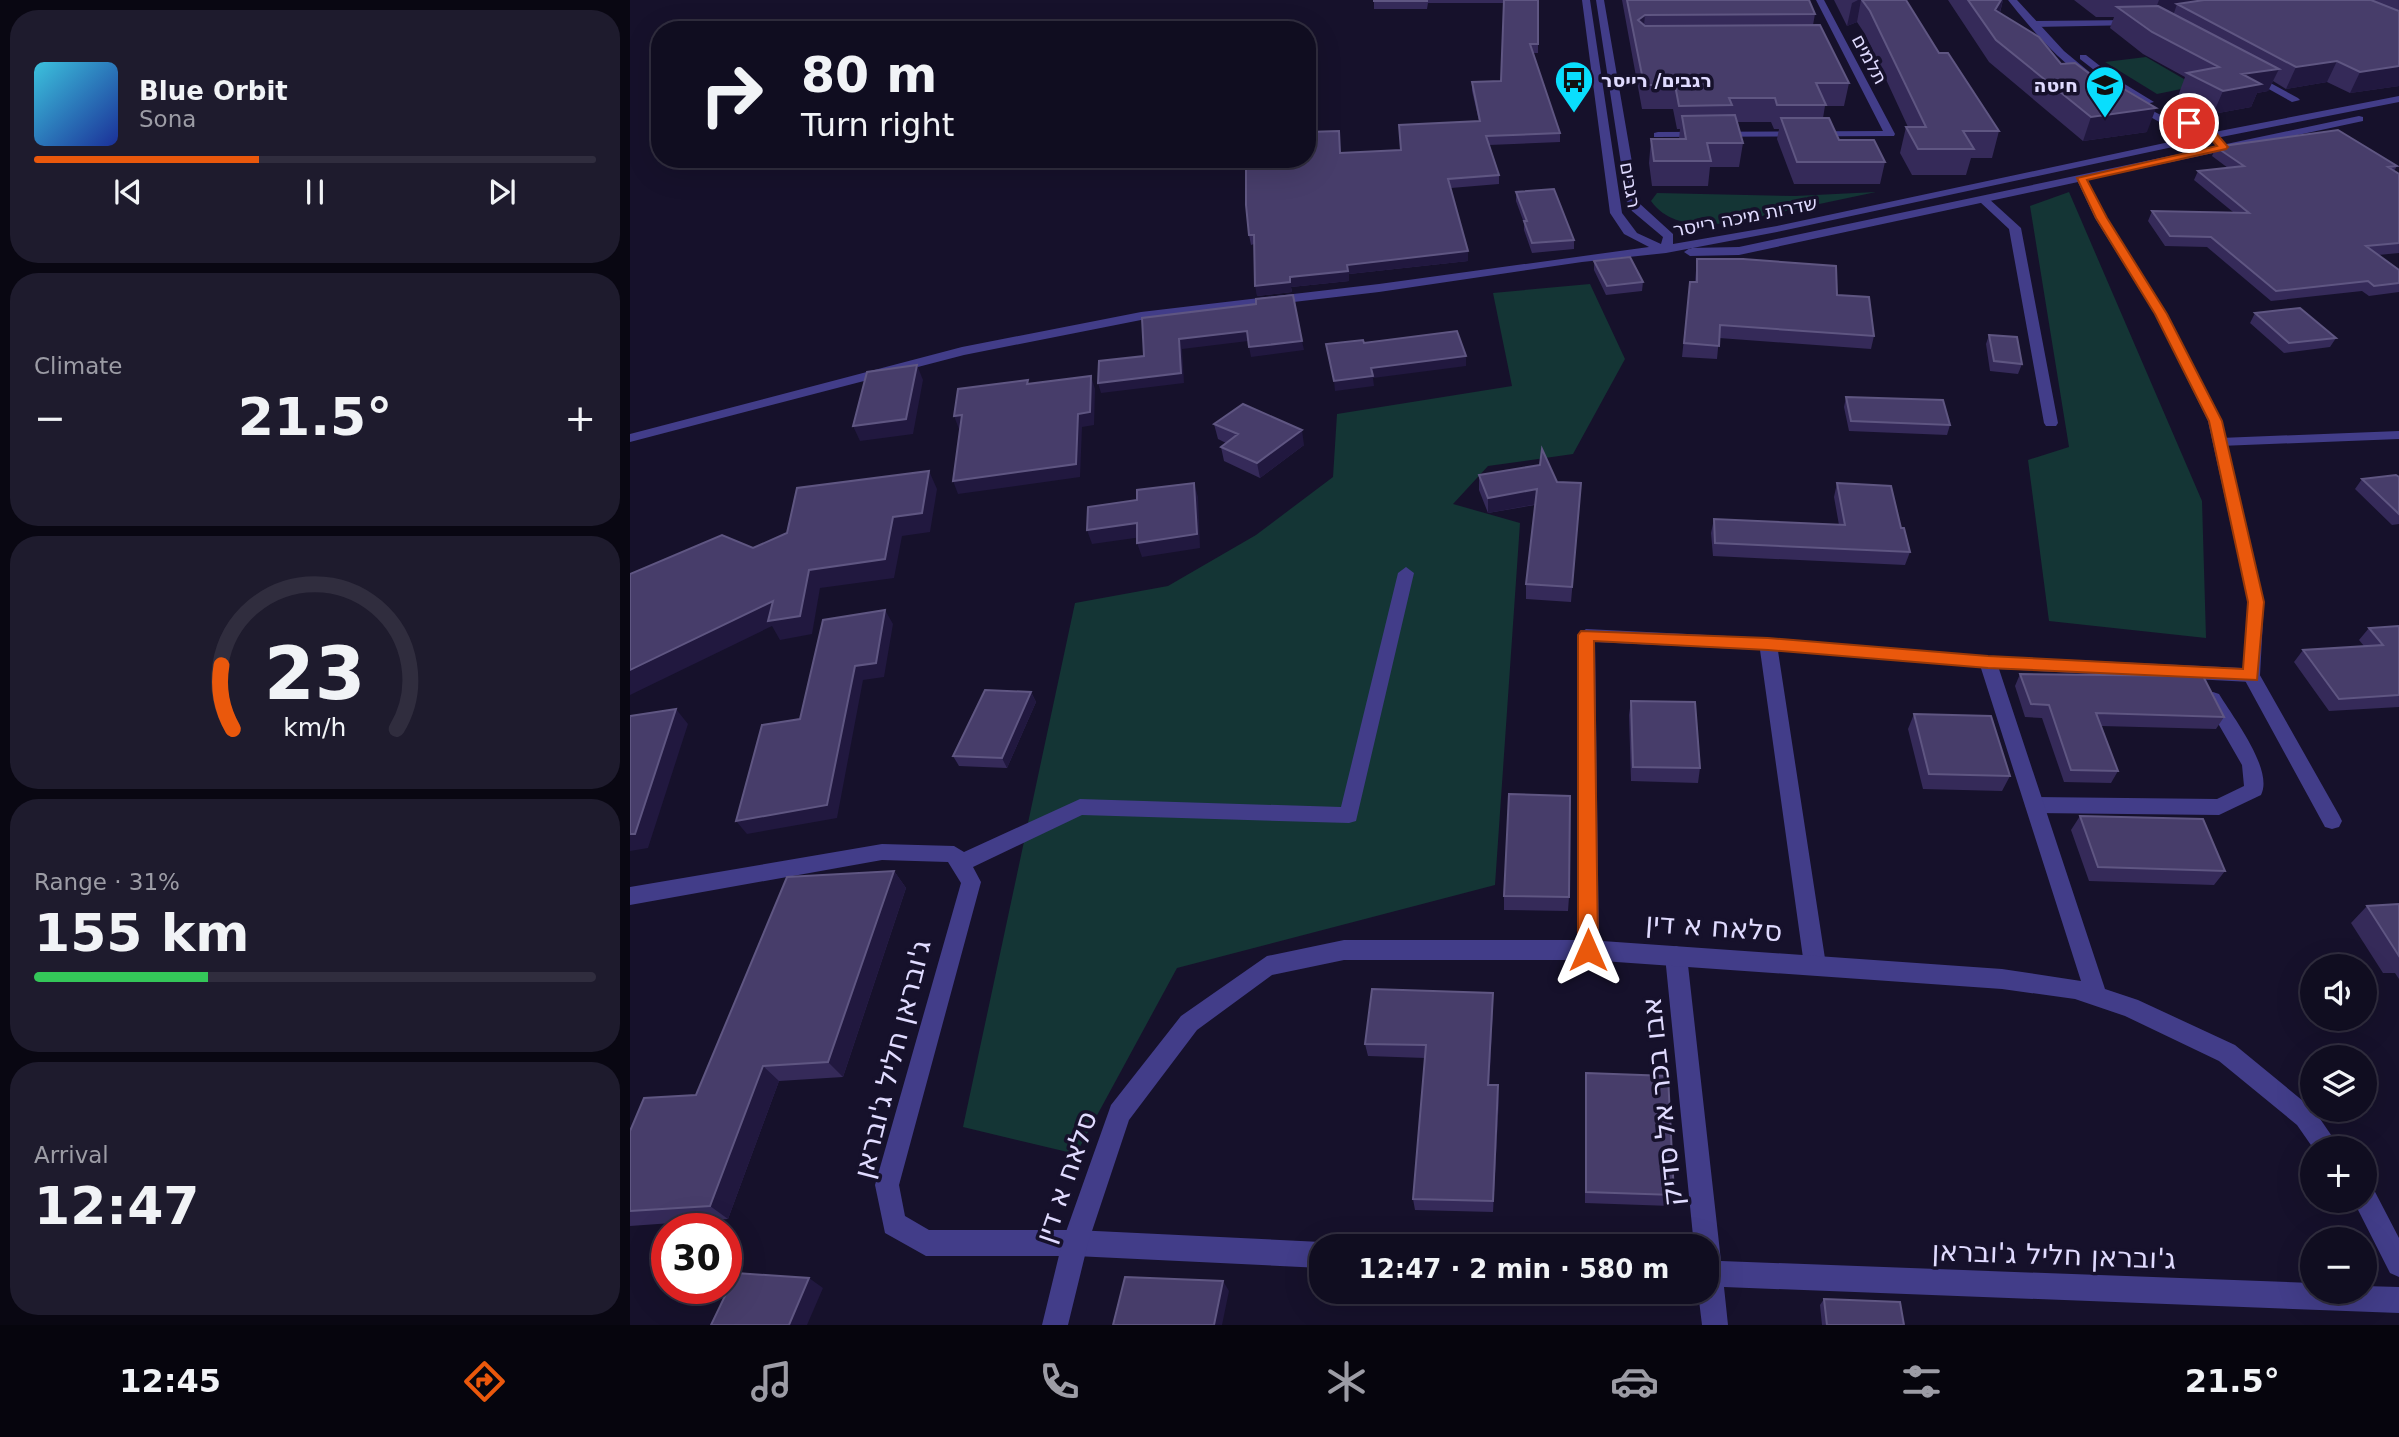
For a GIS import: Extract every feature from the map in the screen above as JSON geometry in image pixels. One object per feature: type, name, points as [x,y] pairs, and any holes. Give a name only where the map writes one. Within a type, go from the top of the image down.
[{"type":"street","name":"רגבים","points":[[1586,0],[1616,213],[1625,230],[1632,236],[1666,249],[1669,236],[1645,218],[1633,202],[1600,0]]},
{"type":"street","name":"תלמים","points":[[1658,135],[1890,134],[1820,0]]},
{"type":"street","points":[[2012,0],[2061,53],[2099,84],[2196,139],[2223,147]]},
{"type":"street","points":[[2027,0],[2066,41],[2115,82],[2213,135],[2223,147]]},
{"type":"street","points":[[2033,24],[2142,23]]},
{"type":"street","points":[[1828,41],[1841,41]]},
{"type":"street","points":[[2240,69],[2295,100]]},
{"type":"street","name":"שדרות מיכה רייסר","points":[[1666,249],[2399,99]]},
{"type":"street","name":"שדרות מיכה רייסר","points":[[1666,249],[1699,253],[1739,251],[2399,111]]},
{"type":"street","points":[[2081,178],[2101,218],[2161,314],[2215,421],[2256,602],[2251,675],[2332,821]]},
{"type":"street","points":[[1984,200],[2015,228],[2051,424]]},
{"type":"street","points":[[1661,228],[1686,234],[1732,237]]},
{"type":"street","points":[[630,439],[962,351],[1141,316],[1379,288],[1582,258],[1666,249]]},
{"type":"street","points":[[2220,442],[2399,435]]},
{"type":"street","points":[[630,896],[882,852],[954,854],[960,863],[1080,807],[1349,814],[1406,573]]},
{"type":"street","points":[[1588,950],[1586,635],[1768,644],[1988,662],[2251,675]]},
{"type":"street","points":[[1768,644],[1815,965]]},
{"type":"street","points":[[1988,662],[2097,996]]},
{"type":"street","points":[[2035,805],[2219,807],[2254,790],[2251,764],[2198,673]]},
{"type":"street","name":"ג'ובראן חליל ג'ובראן","points":[[960,863],[971,882],[887,1185],[894,1224],[926,1243],[1075,1243],[1309,1254]]},
{"type":"street","name":"סלאח א דין","points":[[1055,1325],[1075,1243],[1119,1114],[1189,1023],[1267,966],[1344,950],[1588,950],[2002,979],[2075,989],[2130,1007],[2227,1054],[2305,1117],[2319,1136]]},
{"type":"street","name":"אבו בכר אל סדיק","points":[[1676,956],[1705,1234]]},
{"type":"street","points":[[2372,1213],[2399,1264]]},
{"type":"street","name":"ג'ובראן חליל ג'ובראן","points":[[1719,1273],[2399,1300]]},
{"type":"street","name":"אבו בכר אל סדיק","points":[[1713,1304],[1715,1325]]},
{"type":"green space","points":[[2146,57],[2196,86],[2157,94],[2105,62]]},
{"type":"green space","points":[[1876,192],[1719,224],[1677,220],[1667,216],[1651,201],[1657,193],[1795,196]]},
{"type":"green space","points":[[2069,192],[2202,501],[2206,638],[2049,621],[2028,460],[2069,447],[2030,206]]},
{"type":"green space","points":[[1590,284],[1625,359],[1573,454],[1488,466],[1453,504],[1520,523],[1495,885],[1177,968],[1076,1154],[963,1127],[1075,603],[1168,586],[1256,535],[1333,477],[1337,414],[1512,386],[1493,293]]},
{"type":"building","points":[[1427,0],[1427,1],[1374,1]]},
{"type":"building","points":[[1504,0],[1538,0],[1538,44],[1530,44],[1560,133],[1486,136],[1499,175],[1448,179],[1468,251],[1347,265],[1348,271],[1290,277],[1290,282],[1255,286],[1254,235],[1249,235],[1246,168],[1316,168],[1316,132],[1339,131],[1340,153],[1401,150],[1399,125],[1480,121],[1472,82],[1501,81]]},
{"type":"building","points":[[1627,0],[1809,0],[1815,14],[1645,15],[1638,20],[1645,26],[1820,25],[1849,83],[1816,83],[1826,105],[1777,105],[1775,98],[1729,98],[1732,105],[1679,106],[1675,85],[1644,85]]},
{"type":"building","points":[[1862,0],[1906,0],[1939,53],[1948,53],[1999,131],[1963,131],[1974,149],[1918,149],[1906,127],[1926,127],[1870,11]]},
{"type":"building","points":[[1968,0],[2001,0],[1995,10],[2039,37],[2061,64],[2075,63],[2110,89],[2122,88],[2156,108],[2091,117],[1996,40]]},
{"type":"building","points":[[2204,0],[2371,0],[2399,11],[2399,66],[2360,72],[2337,61],[2296,67],[2177,4]]},
{"type":"building","points":[[2158,6],[2279,69],[2242,74],[2261,84],[2223,91],[2187,73],[2219,67],[2152,32],[2117,7]]},
{"type":"building","points":[[1735,115],[1743,143],[1707,143],[1711,161],[1654,161],[1651,139],[1686,139],[1682,116]]},
{"type":"building","points":[[1781,118],[1829,118],[1839,140],[1874,140],[1885,162],[1797,162]]},
{"type":"building","points":[[2338,130],[2397,166],[2388,167],[2399,174],[2399,243],[2366,246],[2399,270],[2399,283],[2374,286],[2368,281],[2276,291],[2211,237],[2170,236],[2152,211],[2249,213],[2198,171],[2244,166],[2216,147]]},
{"type":"building","points":[[1554,189],[1574,240],[1532,243],[1516,192]]},
{"type":"building","points":[[1630,257],[1643,282],[1607,286],[1594,261]]},
{"type":"building","points":[[1697,259],[1743,259],[1836,266],[1837,295],[1869,297],[1874,336],[1720,325],[1719,346],[1684,343],[1690,282],[1697,282]]},
{"type":"building","points":[[1293,295],[1302,341],[1249,347],[1247,331],[1179,339],[1181,373],[1098,383],[1099,361],[1144,356],[1142,318],[1256,304],[1256,299]]},
{"type":"building","points":[[2300,308],[2336,338],[2289,343],[2255,313]]},
{"type":"building","points":[[1457,331],[1466,356],[1371,368],[1373,376],[1334,381],[1326,344],[1363,340],[1364,343]]},
{"type":"building","points":[[1989,335],[2017,337],[2022,364],[1994,361]]},
{"type":"building","points":[[917,365],[906,419],[853,426],[867,372]]},
{"type":"building","points":[[1091,376],[1090,412],[1078,414],[1076,464],[953,481],[962,415],[954,416],[958,389],[1028,380],[1027,384]]},
{"type":"building","points":[[1846,397],[1943,400],[1950,425],[1851,421]]},
{"type":"building","points":[[1243,404],[1302,430],[1257,463],[1221,447],[1238,434],[1214,424]]},
{"type":"building","points":[[1542,449],[1557,482],[1581,483],[1572,587],[1526,584],[1537,489],[1488,498],[1479,475],[1540,465]]},
{"type":"building","points":[[929,471],[922,513],[893,517],[885,559],[809,570],[800,616],[768,621],[773,601],[630,670],[630,574],[722,535],[753,548],[787,533],[797,488]]},
{"type":"building","points":[[2396,475],[2399,477],[2399,514],[2362,479]]},
{"type":"building","points":[[1194,483],[1197,534],[1137,543],[1137,523],[1087,530],[1088,507],[1137,500],[1137,490]]},
{"type":"building","points":[[1837,483],[1891,486],[1910,552],[1715,543],[1714,519],[1845,525]]},
{"type":"building","points":[[885,610],[876,663],[855,666],[827,805],[736,821],[762,725],[800,719],[823,620]]},
{"type":"building","points":[[2399,626],[2399,695],[2339,699],[2303,650],[2383,645],[2369,628]]},
{"type":"building","points":[[2020,674],[2203,676],[2224,717],[2096,713],[2118,771],[2071,770],[2049,705],[2031,704]]},
{"type":"building","points":[[985,690],[1031,692],[1002,758],[953,756]]},
{"type":"building","points":[[1631,701],[1695,702],[1700,768],[1633,767]]},
{"type":"building","points":[[676,709],[635,834],[630,834],[630,716]]},
{"type":"building","points":[[1914,714],[1991,716],[2010,776],[1929,774]]},
{"type":"building","points":[[1509,794],[1570,796],[1569,897],[1504,896]]},
{"type":"building","points":[[2080,816],[2203,819],[2225,871],[2098,867]]},
{"type":"building","points":[[894,871],[828,1062],[763,1066],[710,1206],[630,1211],[630,1131],[644,1098],[696,1095],[787,877]]},
{"type":"building","points":[[2399,904],[2399,956],[2367,906]]},
{"type":"building","points":[[1372,989],[1493,993],[1488,1085],[1498,1085],[1493,1201],[1413,1199],[1426,1045],[1365,1044]]},
{"type":"building","points":[[1586,1073],[1668,1076],[1674,1195],[1586,1192]]},
{"type":"building","points":[[742,1273],[809,1278],[789,1325],[711,1325],[721,1304],[742,1304]]},
{"type":"building","points":[[1125,1277],[1223,1281],[1214,1325],[1113,1325]]},
{"type":"building","points":[[1824,1299],[1900,1302],[1904,1325],[1827,1325]]},
{"type":"place","name":"רגבים/ רייסר","points":[[1574,114]]},
{"type":"place","name":"חיטה","points":[[2105,119]]},
{"type":"route","points":[[1588,950],[1586,635],[1768,644],[1988,662],[2251,675],[2256,602],[2215,421],[2161,314],[2101,218],[2081,178],[2223,147],[2213,135],[2189,123]]}]
